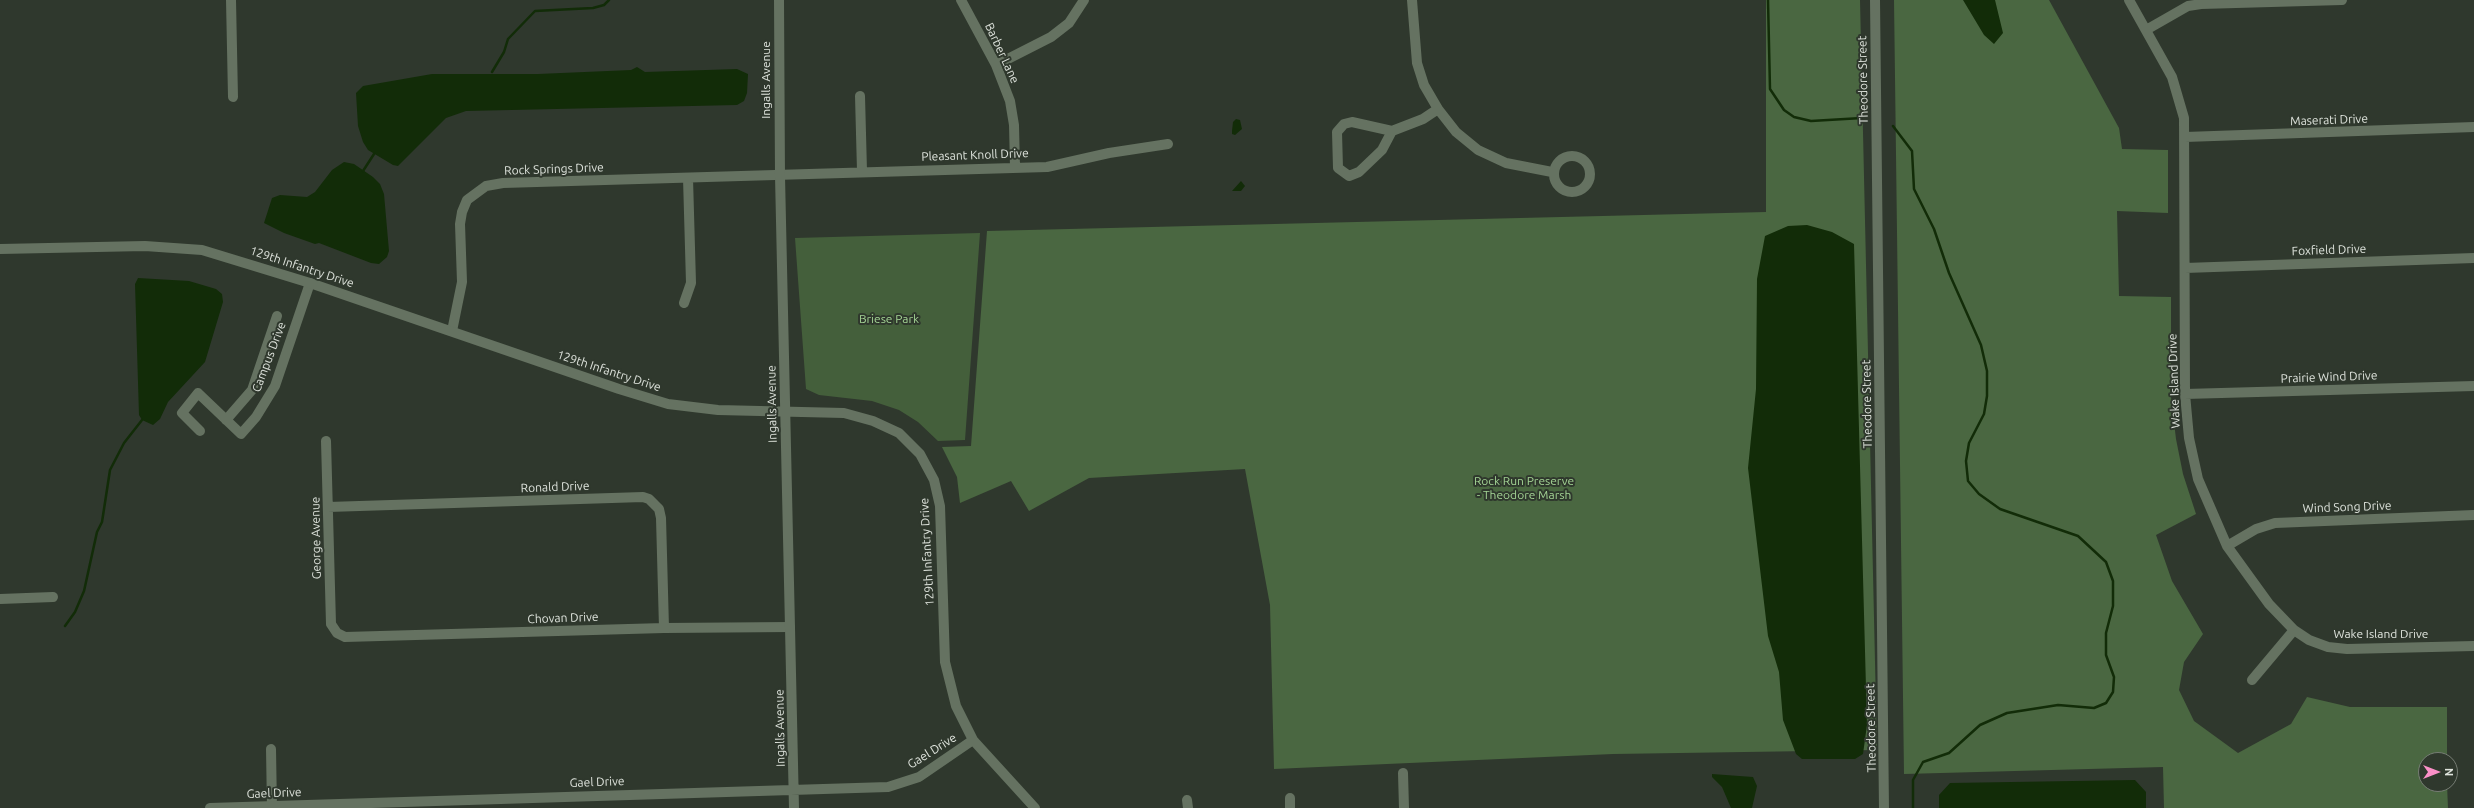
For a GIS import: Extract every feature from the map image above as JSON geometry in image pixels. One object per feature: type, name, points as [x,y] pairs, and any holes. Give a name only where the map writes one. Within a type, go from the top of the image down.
[{"type":"street","points":[[231,0],[233,97]]},
{"type":"street","name":"Ingalls Avenue","points":[[779,0],[780,176],[794,808]]},
{"type":"street","name":"Barber Lane","points":[[961,0],[996,65],[1010,101],[1014,125],[1015,167]]},
{"type":"street","points":[[996,65],[1051,37],[1069,23],[1084,0]]},
{"type":"street","points":[[1412,0],[1417,63],[1424,85],[1438,109],[1456,132],[1478,150],[1506,162],[1552,172]]},
{"type":"street","name":"Theodore Street","points":[[1875,0],[1884,808]]},
{"type":"street","name":"Wake Island Drive","points":[[2129,0],[2177,90],[2184,118],[2185,394],[2189,438],[2198,479],[2227,546],[2249,579],[2294,630],[2309,640],[2328,647],[2347,649],[2474,646]]},
{"type":"street","points":[[2146,30],[2188,6],[2201,4],[2342,0]]},
{"type":"street","points":[[860,96],[862,171]]},
{"type":"street","points":[[1392,131],[1382,150],[1359,172],[1349,176],[1338,168],[1337,132],[1344,124],[1352,122],[1392,131],[1423,119],[1438,109]]},
{"type":"street","name":"Maserati Drive","points":[[2184,137],[2474,127]]},
{"type":"street","name":"Pleasant Knoll Drive","points":[[780,176],[862,171],[1047,166],[1109,153],[1168,144]]},
{"type":"street","name":"Rock Springs Drive","points":[[452,331],[462,282],[460,224],[462,212],[467,200],[486,186],[503,183],[780,176]]},
{"type":"street","points":[[684,303],[691,283],[688,178]]},
{"type":"street","name":"129th Infantry Drive","points":[[0,249],[175,246],[230,257],[668,404],[718,410],[785,410],[844,413],[873,421],[899,433],[920,454],[934,480],[940,506],[945,662],[956,706],[973,740],[1035,808]]},
{"type":"street","name":"Foxfield Drive","points":[[2185,268],[2474,258]]},
{"type":"street","name":"Campus Drive","points":[[226,420],[241,434],[256,418],[275,386],[310,283]]},
{"type":"street","points":[[200,431],[182,413],[198,393],[226,420],[252,390],[277,316]]},
{"type":"street","name":"Prairie Wind Drive","points":[[2185,394],[2474,386]]},
{"type":"street","name":"George Avenue","points":[[326,441],[331,624],[337,632]]},
{"type":"street","name":"Ronald Drive","points":[[328,507],[643,497],[649,499],[659,509],[661,518],[664,628]]},
{"type":"street","name":"Wind Song Drive","points":[[2227,546],[2256,529],[2275,523],[2474,515]]},
{"type":"street","points":[[0,598],[52,597]]},
{"type":"street","name":"Chovan Drive","points":[[337,632],[345,637],[664,628],[790,627]]},
{"type":"street","points":[[2252,680],[2294,630]]},
{"type":"street","name":"Gael Drive","points":[[210,808],[888,787],[919,777],[973,740]]},
{"type":"street","points":[[271,749],[272,807]]},
{"type":"street","points":[[1403,773],[1404,808]]},
{"type":"green space","name":"Rock Run Preserve - Theodore Marsh","points":[[1766,0],[1860,0],[1877,750],[1613,754],[1274,769],[1270,605],[1245,469],[1089,478],[1029,511],[1011,481],[960,503],[957,477],[942,447],[971,446],[987,231],[1766,212]]},
{"type":"green space","points":[[1894,0],[2049,0],[2119,128],[2122,149],[2168,150],[2168,213],[2117,211],[2119,296],[2171,297],[2171,397],[2176,439],[2183,474],[2196,514],[2156,535],[2172,581],[2203,634],[2184,662],[2179,690],[2194,721],[2238,753],[2291,724],[2307,697],[2350,707],[2447,707],[2447,752],[2418,752],[2418,792],[2447,792],[2448,808],[2164,808],[2163,767],[1904,774]]},
{"type":"green space","name":"Briese Park","points":[[980,233],[965,440],[938,441],[918,422],[899,410],[872,401],[819,395],[806,389],[795,238]]},
{"type":"shaded area","points":[[1963,0],[1995,0],[2003,33],[1994,44],[1984,35]]},
{"type":"shaded area","points":[[637,67],[645,72],[737,69],[748,74],[747,93],[744,101],[737,105],[466,111],[446,118],[398,166],[393,165],[368,150],[363,142],[358,126],[356,93],[363,86],[432,74],[538,74],[631,70]]},
{"type":"shaded area","points":[[1236,119],[1240,120],[1242,129],[1235,135],[1232,134],[1232,131],[1233,122]]},
{"type":"shaded area","points":[[344,162],[354,164],[373,177],[380,184],[384,194],[389,251],[387,257],[379,264],[371,263],[319,243],[315,244],[284,233],[264,223],[272,198],[280,195],[307,197],[315,192],[332,170]]},
{"type":"shaded area","points":[[1241,181],[1245,186],[1241,191],[1232,191]]},
{"type":"shaded area","points":[[1807,225],[1832,232],[1854,244],[1867,725],[1863,754],[1855,759],[1802,759],[1796,754],[1783,720],[1779,672],[1768,636],[1748,468],[1756,389],[1757,279],[1765,236],[1788,226]]},
{"type":"shaded area","points":[[138,278],[189,281],[216,289],[222,294],[223,302],[205,362],[168,402],[160,419],[153,425],[142,420],[139,415],[135,284]]},
{"type":"shaded area","points":[[1712,774],[1753,777],[1757,786],[1752,808],[1731,808],[1722,787],[1712,777]]},
{"type":"shaded area","points":[[2135,780],[2146,792],[2146,808],[1939,808],[1939,795],[1950,783]]},
{"type":"waterway","points":[[492,72],[504,52],[508,39],[535,11],[593,8],[604,5],[609,0]]},
{"type":"waterway","points":[[1768,0],[1770,89],[1784,110],[1794,117],[1811,121],[1862,118]]},
{"type":"waterway","points":[[1893,126],[1912,151],[1914,189],[1934,229],[1949,273],[1981,345],[1987,371],[1987,396],[1984,414],[1969,443],[1966,461],[1968,481],[1979,494],[2000,509],[2078,536],[2106,562],[2113,581],[2113,606],[2106,633],[2106,655],[2114,677],[2113,692],[2106,703],[2094,708],[2058,705],[2007,713],[1980,725],[1949,753],[1923,762],[1913,780],[1913,808]]},
{"type":"waterway","points":[[363,171],[374,154]]},
{"type":"waterway","points":[[65,626],[75,612],[84,591],[97,532],[102,522],[110,470],[124,443],[142,420]]}]
